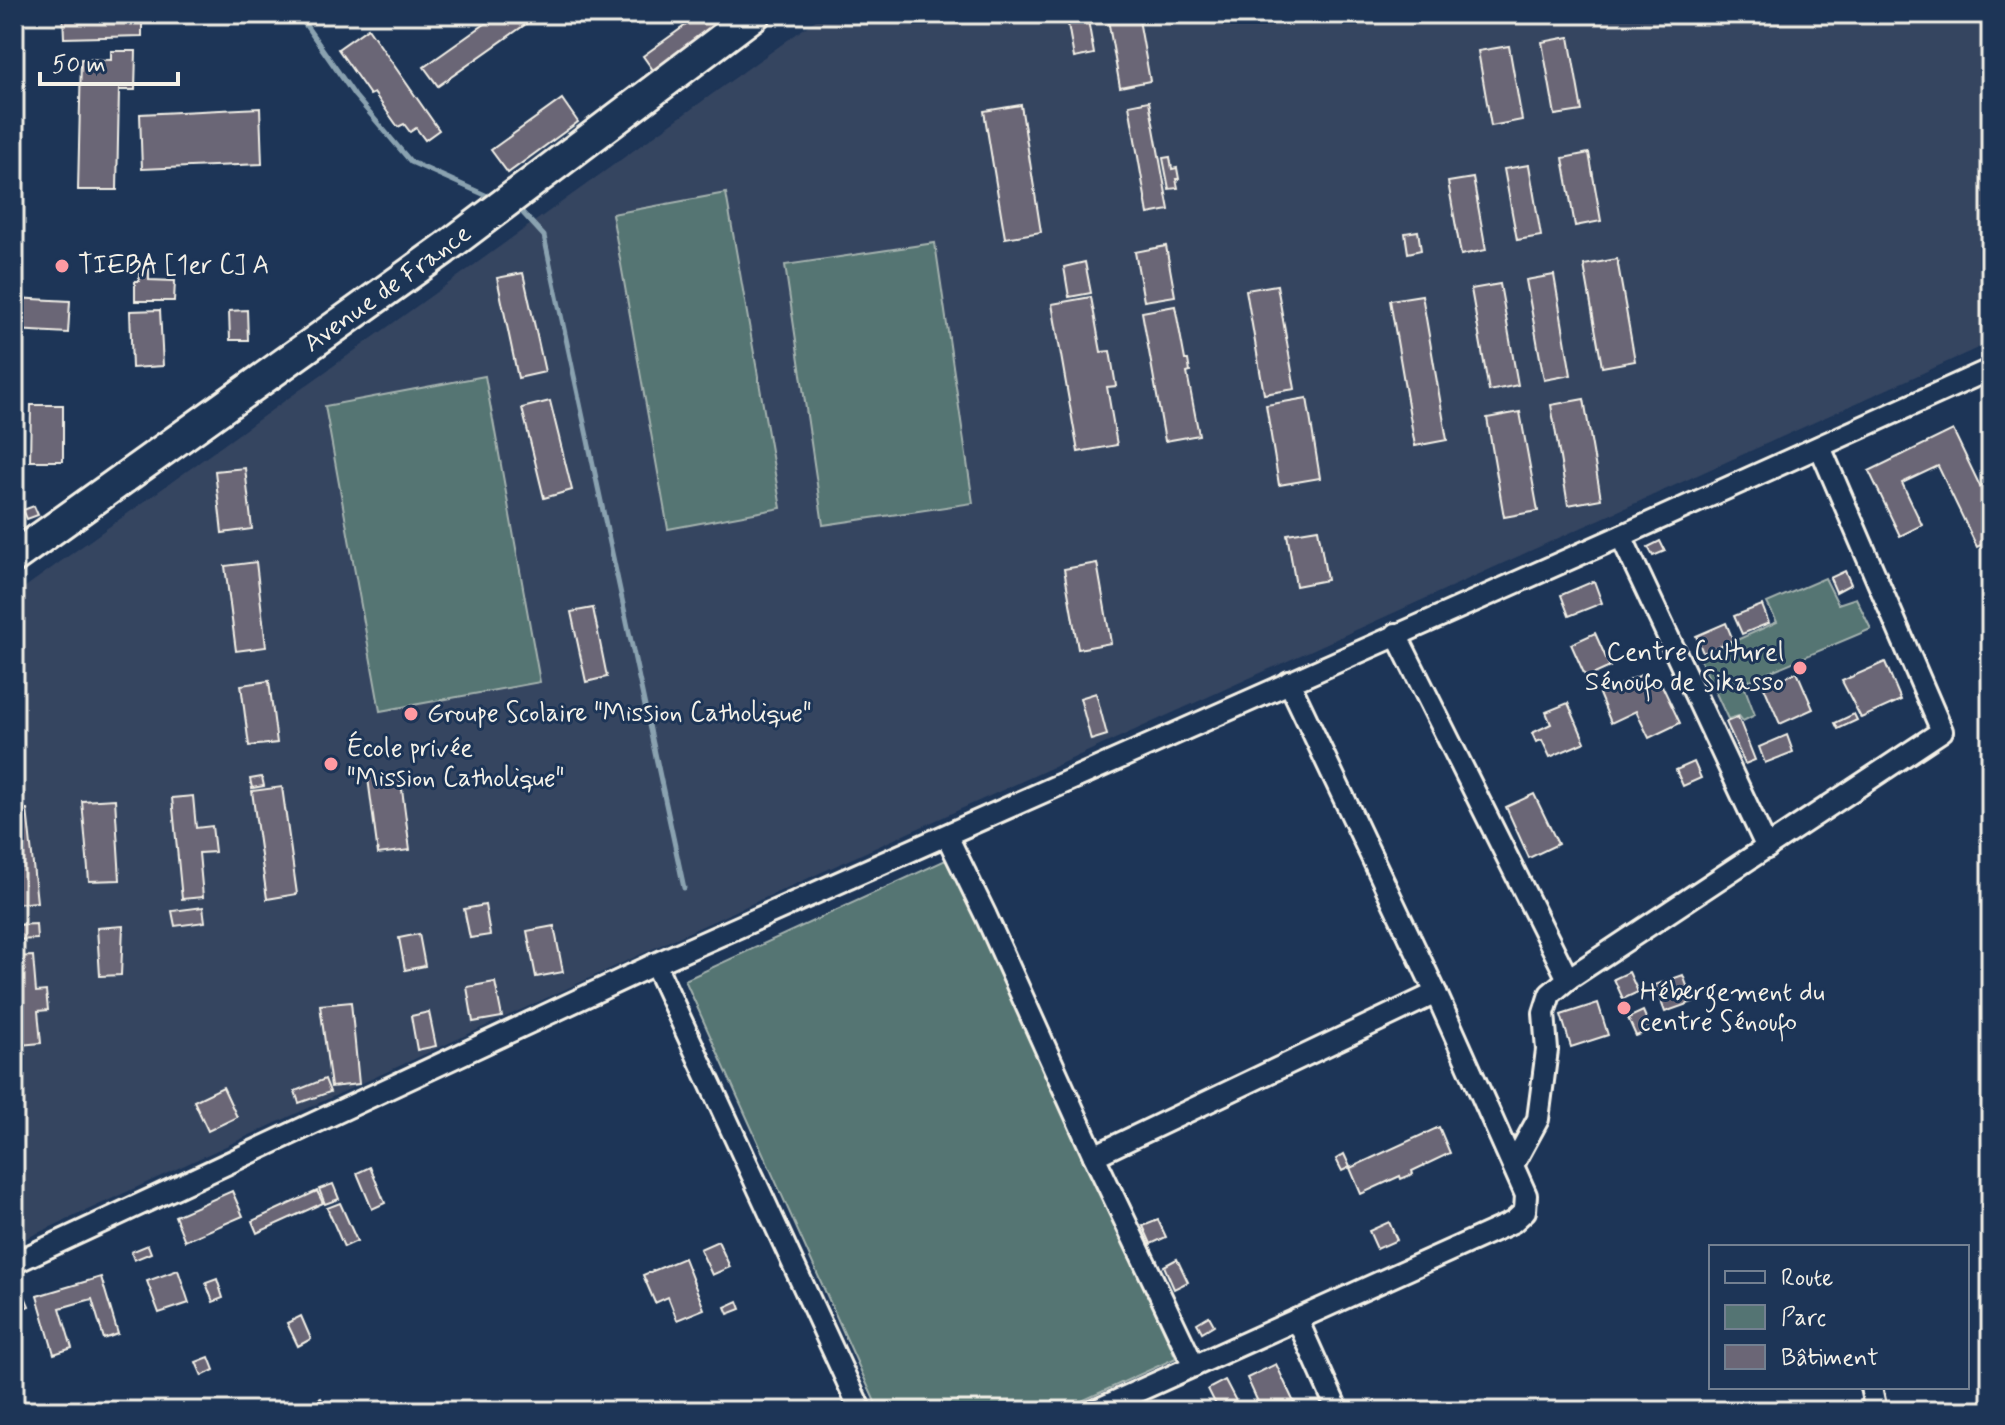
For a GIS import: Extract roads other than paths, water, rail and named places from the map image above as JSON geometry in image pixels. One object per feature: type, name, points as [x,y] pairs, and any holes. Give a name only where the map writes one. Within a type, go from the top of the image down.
[{"type":"main road","name":"Avenue de France","points":[[14,557],[444,249],[749,16]]},
{"type":"street","points":[[14,1263],[655,964],[1991,369]]},
{"type":"street","points":[[1513,1165],[1538,1119],[1547,1050],[1544,1013],[1550,994],[1568,979],[1942,731],[1820,447]]},
{"type":"street","points":[[1621,536],[1767,848]]},
{"type":"street","points":[[1396,634],[1568,979]]},
{"type":"street","points":[[1094,1411],[1513,1222],[1525,1211],[1526,1195],[1513,1165],[1436,993],[1289,682]]},
{"type":"street","points":[[947,836],[1194,1366]]},
{"type":"street","points":[[655,964],[861,1411]]},
{"type":"street","points":[[1094,1156],[1436,993]]},
{"type":"street","points":[[1297,1319],[1338,1411]]},
{"type":"street","points":[[1871,1389],[1876,1411]]},
{"type":"waterway","points":[[298,14],[355,96],[411,162],[492,198]]},
{"type":"waterway","points":[[521,211],[544,236],[684,888]]},
{"type":"place","name":"TIEBA [1er C] A","points":[[62,266]]},
{"type":"place","name":"Centre Culturel Sénoufo de Sikasso","points":[[1800,668]]},
{"type":"place","name":"Groupe Scolaire \"Mission Catholique\"","points":[[411,714]]},
{"type":"place","name":"École privée \"Mission Catholique\"","points":[[331,764]]},
{"type":"place","name":"Hébergement du centre Sénoufo","points":[[1624,1008]]}]
